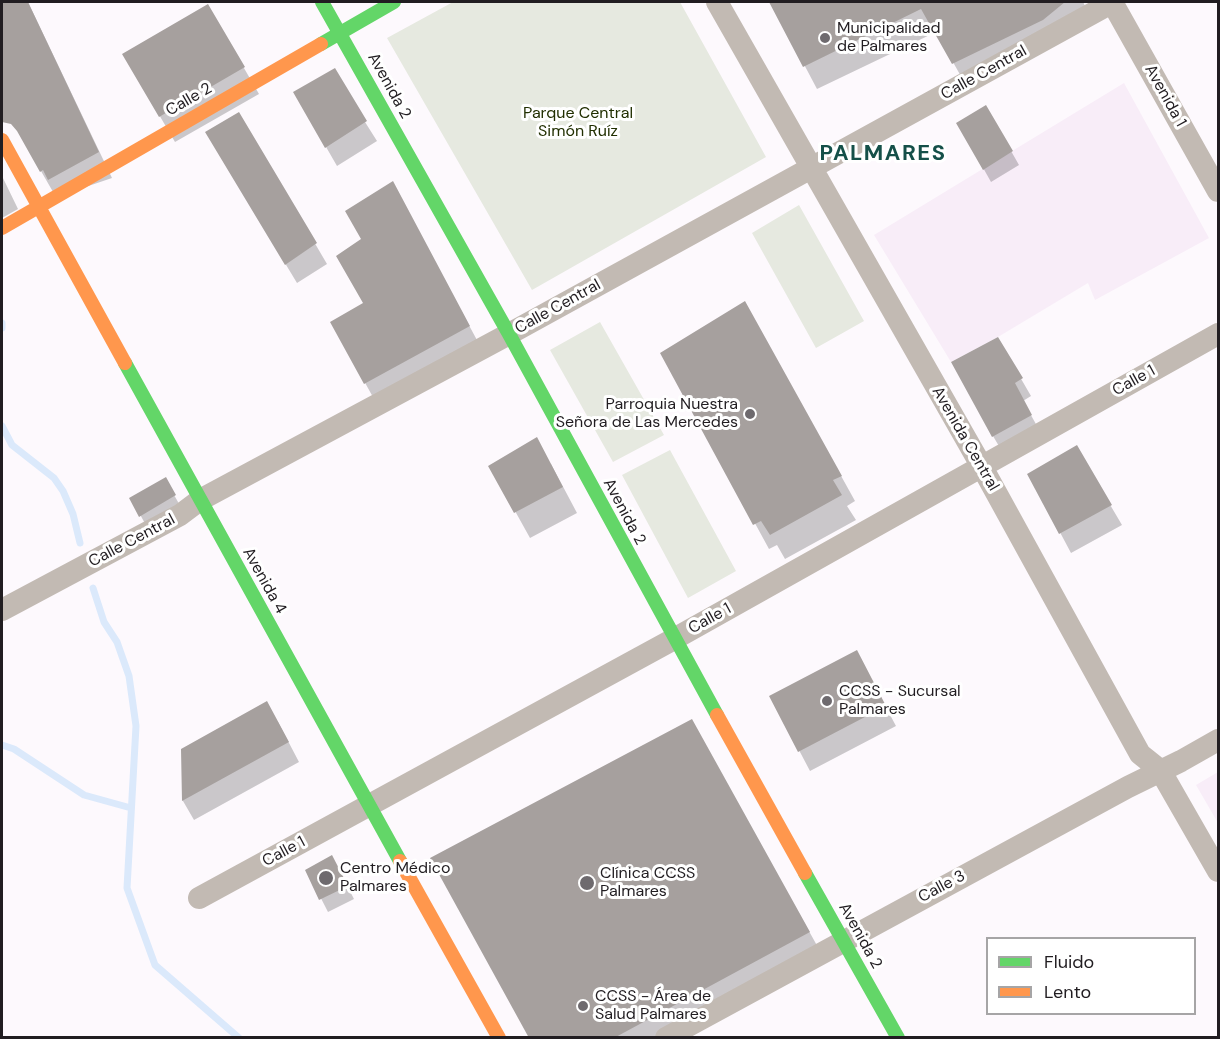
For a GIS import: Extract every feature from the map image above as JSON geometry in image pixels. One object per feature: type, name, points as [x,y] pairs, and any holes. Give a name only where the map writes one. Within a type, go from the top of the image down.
[{"type":"main road","name":"Avenida 2","points":[[322,2],[509,334],[674,639],[898,1038]]},
{"type":"main road","name":"Calle 2","points":[[2,228],[394,2]]},
{"type":"main road","name":"Avenida 4","points":[[2,140],[499,1038]]},
{"type":"street","name":"Avenida Central","points":[[717,2],[982,467],[1140,754],[1160,770],[1218,871]]},
{"type":"street","name":"Calle Central","points":[[2,610],[180,515],[200,500],[509,334],[1112,2]]},
{"type":"street","name":"Avenida 1","points":[[1112,2],[1218,191]]},
{"type":"street","name":"Calle 1","points":[[199,898],[674,639],[1218,334]]},
{"type":"street","name":"Calle 3","points":[[666,1038],[1218,740]]},
{"type":"shaded area","points":[[1124,83],[1209,238],[1095,300],[1088,283],[998,337],[951,362],[874,235]]},
{"type":"shaded area","points":[[1218,772],[1218,823],[1196,785]]},
{"type":"green space","name":"Parque Central Simón Ruíz","points":[[453,2],[680,2],[766,157],[532,290],[387,38]]},
{"type":"green space","points":[[799,205],[864,321],[816,348],[752,233]]},
{"type":"green space","points":[[600,322],[664,435],[613,462],[550,350]]},
{"type":"green space","points":[[670,450],[736,571],[688,598],[622,475]]},
{"type":"building","points":[[2,2],[28,2],[99,152],[48,180],[43,170],[40,172],[17,131],[11,124],[2,122]]},
{"type":"building","points":[[769,2],[1065,2],[1043,20],[952,64],[921,9],[803,67]]},
{"type":"building","points":[[208,4],[245,67],[159,117],[122,54]]},
{"type":"building","points":[[335,68],[367,121],[325,148],[293,92]]},
{"type":"building","points":[[986,105],[1013,151],[983,170],[956,123]]},
{"type":"building","points":[[239,112],[317,243],[285,265],[205,132]]},
{"type":"building","points":[[393,181],[470,326],[364,384],[330,322],[363,303],[336,256],[361,239],[345,211]]},
{"type":"building","name":"Parroquia Nuestra Señora de Las Mercedes","points":[[745,301],[842,476],[833,480],[842,495],[770,535],[761,521],[753,525],[660,353]]},
{"type":"building","points":[[998,337],[1023,378],[1015,383],[1032,415],[992,437],[951,362]]},
{"type":"building","points":[[537,437],[563,487],[514,513],[488,466]]},
{"type":"building","points":[[1077,445],[1112,505],[1059,534],[1027,474]]},
{"type":"building","points":[[166,477],[176,495],[139,517],[129,498]]},
{"type":"building","name":"CCSS - Sucursal Palmares","points":[[857,650],[886,706],[798,752],[769,696]]},
{"type":"building","points":[[267,701],[289,742],[182,801],[181,749]]},
{"type":"building","name":"Clínica CCSS Palmares","points":[[692,719],[810,932],[614,1038],[529,1038],[430,858]]},
{"type":"building","name":"Centro Médico Palmares","points":[[332,855],[348,886],[319,900],[305,870]]},
{"type":"waterway","points":[[2,323],[2,328]]},
{"type":"waterway","points":[[2,426],[12,445],[54,478],[63,491],[73,514],[80,543]]},
{"type":"waterway","points":[[93,588],[104,622],[117,642],[129,676],[136,726],[127,888],[155,965],[239,1038]]},
{"type":"waterway","points":[[2,745],[14,749],[84,795],[131,808]]},
{"type":"traffic: fast","points":[[322,2],[509,334],[717,715]]},
{"type":"traffic: fast","points":[[321,44],[394,2]]},
{"type":"traffic: fast","points":[[125,363],[400,861]]},
{"type":"traffic: fast","points":[[805,873],[898,1038]]},
{"type":"traffic: slow","points":[[2,228],[321,44]]},
{"type":"traffic: slow","points":[[2,140],[125,363]]},
{"type":"traffic: slow","points":[[717,715],[805,873]]},
{"type":"traffic: slow","points":[[400,861],[499,1038]]},
{"type":"place","name":"Municipalidad de Palmares","points":[[825,38]]},
{"type":"place","name":"Parroquia Nuestra Señora de Las Mercedes","points":[[750,414]]},
{"type":"place","name":"CCSS - Sucursal Palmares","points":[[827,701]]},
{"type":"place","name":"Centro Médico Palmares","points":[[326,878]]},
{"type":"place","name":"Clínica CCSS Palmares","points":[[587,883]]},
{"type":"place","name":"CCSS - Área de Salud Palmares","points":[[583,1006]]},
{"type":"district","name":"PALMARES","points":[[883,154]]}]
